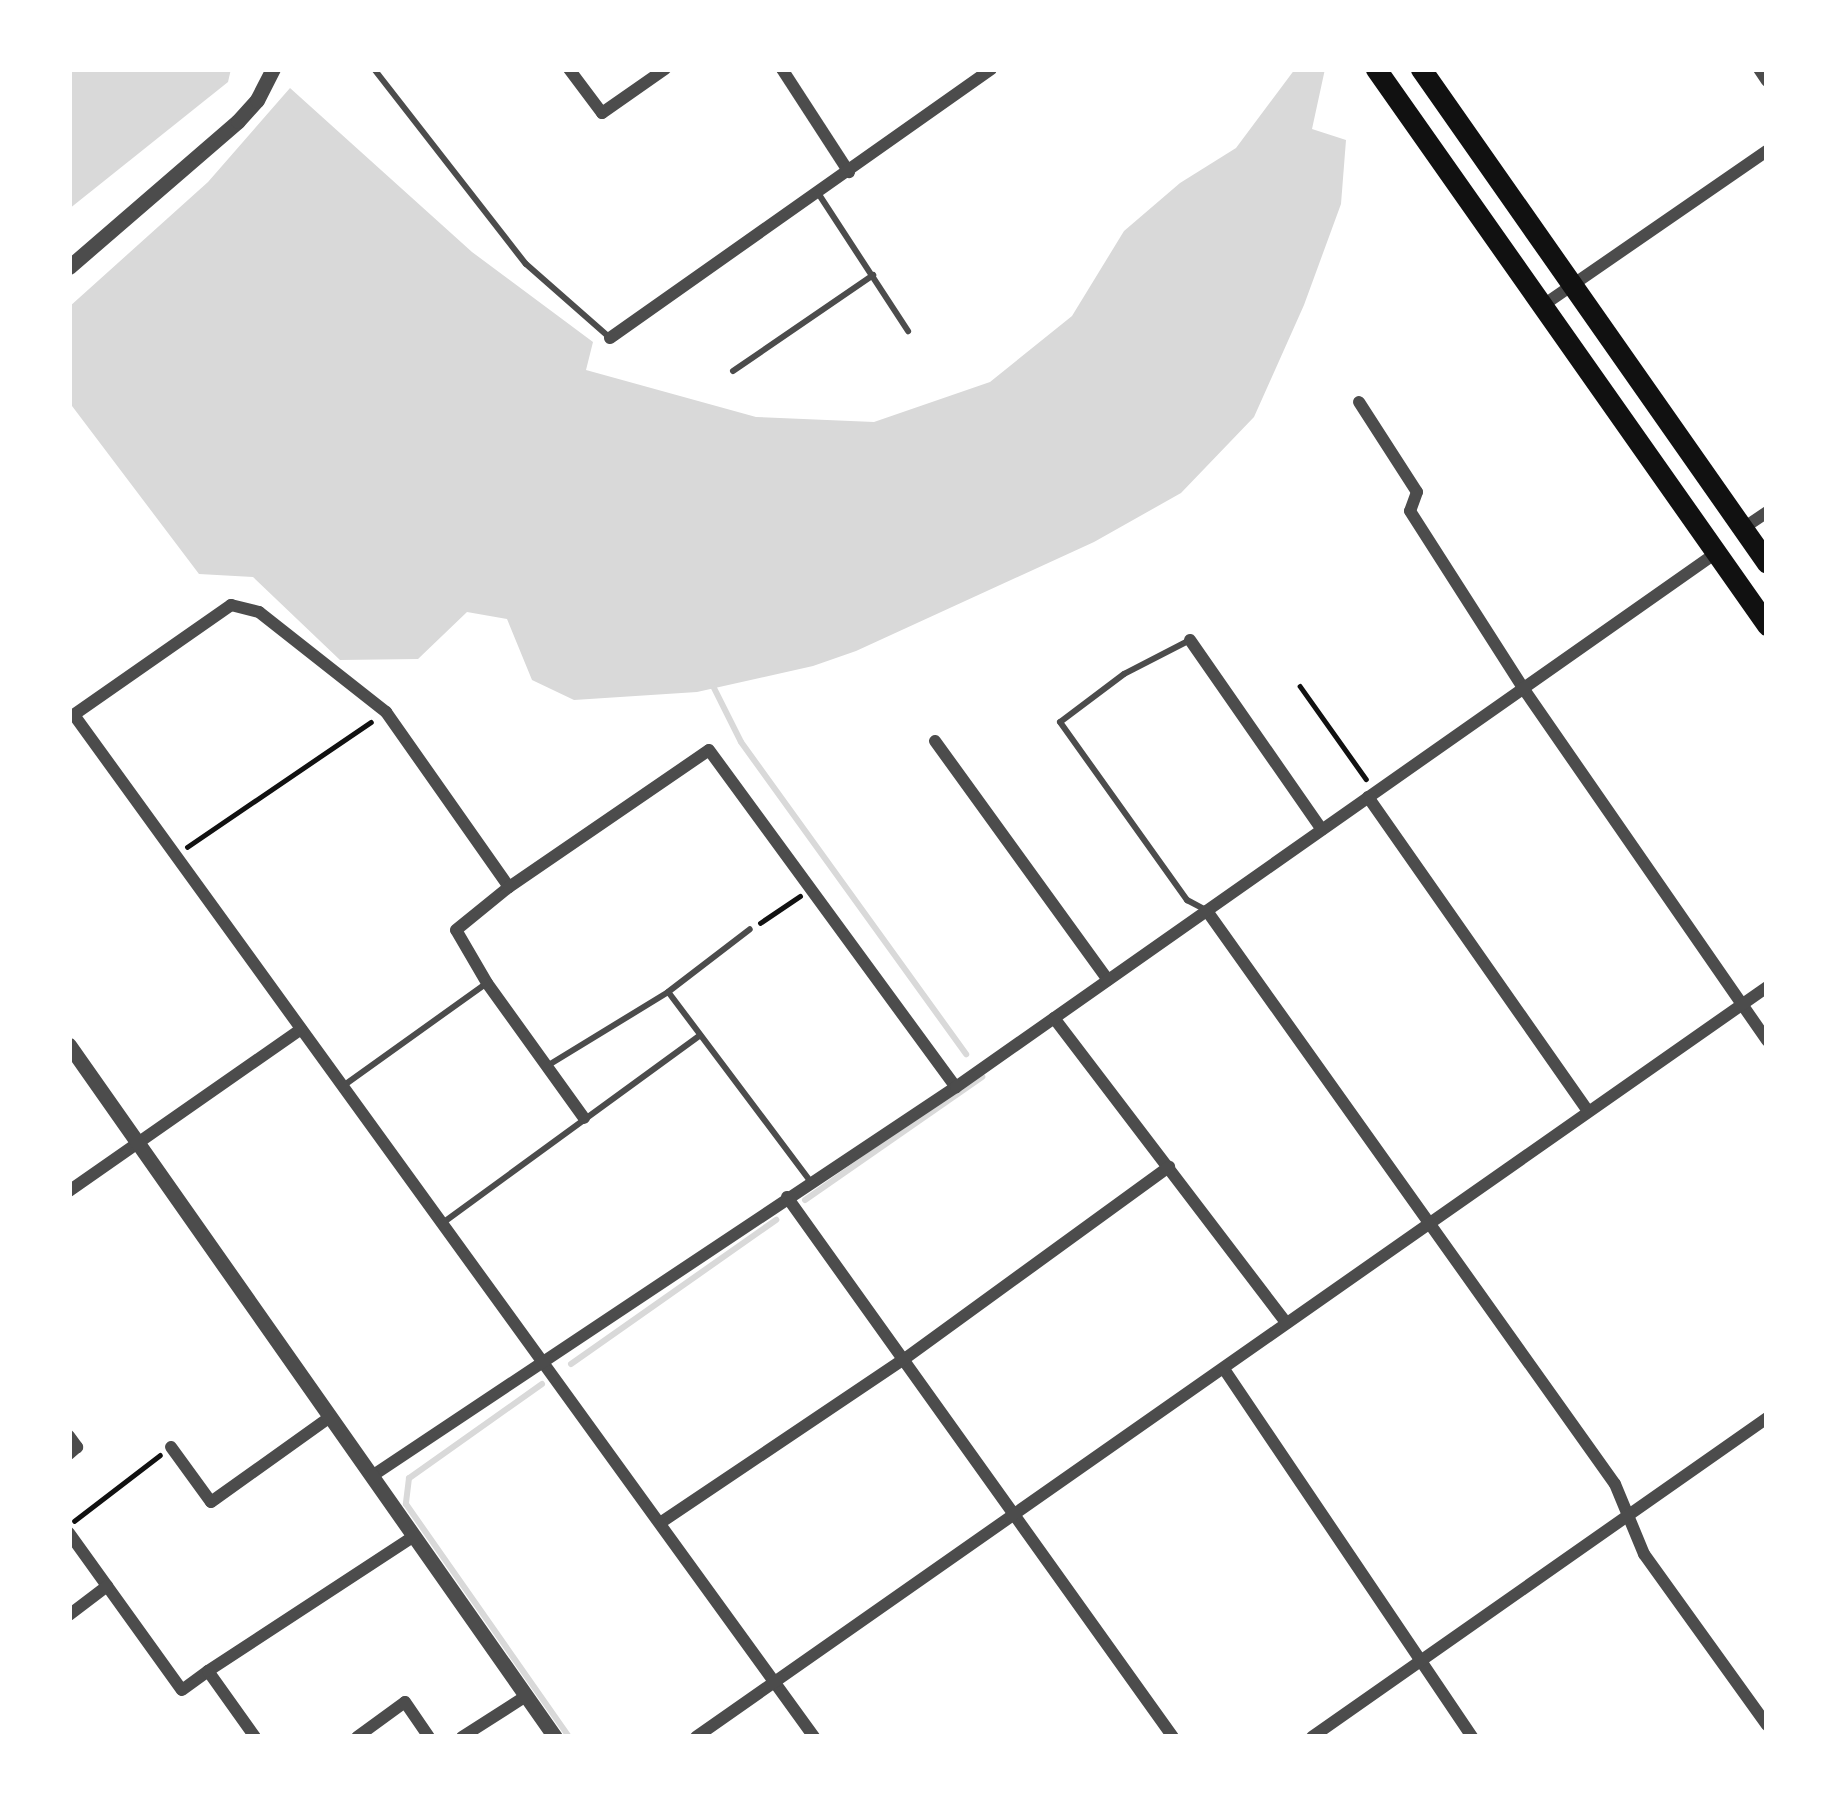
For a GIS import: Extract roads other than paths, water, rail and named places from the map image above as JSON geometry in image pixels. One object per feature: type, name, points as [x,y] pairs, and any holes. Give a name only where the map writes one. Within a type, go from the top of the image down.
[{"type":"main road","points":[[1376,69],[1767,626]]},
{"type":"main road","points":[[1422,69],[1767,563]]},
{"type":"street","points":[[69,267],[238,121],[257,100],[273,69]]},
{"type":"street","points":[[569,69],[602,113],[665,69]]},
{"type":"street","points":[[782,69],[850,172]]},
{"type":"street","points":[[610,338],[992,69]]},
{"type":"street","points":[[1759,69],[1767,81]]},
{"type":"street","points":[[1542,306],[1767,151]]},
{"type":"street","points":[[1359,402],[1418,492],[1410,512],[1523,688],[1767,1041]]},
{"type":"street","points":[[1742,529],[1767,512]]},
{"type":"street","points":[[372,1476],[956,1087],[1716,553]]},
{"type":"street","points":[[509,887],[386,712],[259,612],[231,605],[71,716],[545,1358],[814,1737]]},
{"type":"street","points":[[1190,640],[1322,830]]},
{"type":"street","points":[[935,741],[1108,980]]},
{"type":"street","points":[[584,1118],[487,983],[456,930],[509,887],[709,750],[956,1087]]},
{"type":"street","points":[[1368,797],[1586,1108]]},
{"type":"street","points":[[1207,910],[1615,1484],[1644,1554],[1767,1725]]},
{"type":"street","points":[[696,1737],[1224,1369],[1586,1108],[1767,987]]},
{"type":"street","points":[[1054,1018],[1286,1323]]},
{"type":"street","points":[[69,1191],[301,1029]]},
{"type":"street","points":[[69,1045],[555,1737]]},
{"type":"street","points":[[663,1521],[902,1360],[1169,1167]]},
{"type":"street","points":[[787,1197],[1018,1513],[1173,1737]]},
{"type":"street","points":[[1224,1369],[1472,1737]]},
{"type":"street","points":[[171,1447],[211,1502],[330,1417]]},
{"type":"street","points":[[1312,1737],[1767,1418]]},
{"type":"street","points":[[69,1436],[77,1448],[69,1454]]},
{"type":"street","points":[[69,1529],[182,1690],[414,1536]]},
{"type":"street","points":[[69,1615],[107,1586]]},
{"type":"street","points":[[208,1672],[251,1732],[234,1737]]},
{"type":"street","points":[[462,1737],[526,1696]]},
{"type":"street","points":[[357,1737],[405,1702],[429,1737]]},
{"type":"lane","points":[[374,69],[526,264],[610,338]]},
{"type":"lane","points":[[818,193],[908,331]]},
{"type":"lane","points":[[733,371],[873,275]]},
{"type":"lane","points":[[1190,640],[1124,674],[1060,722],[1187,901],[1207,910]]},
{"type":"lane","points":[[547,1066],[668,992],[750,929]]},
{"type":"lane","points":[[342,1086],[487,983]]},
{"type":"lane","points":[[668,992],[811,1182]]},
{"type":"lane","points":[[444,1222],[700,1036]]},
{"type":"waterway","points":[[714,688],[741,742],[966,1054]]},
{"type":"waterway","points":[[805,1200],[982,1077]]},
{"type":"waterway","points":[[571,1364],[776,1220]]},
{"type":"waterway","points":[[542,1384],[409,1478],[406,1504],[569,1737]]}]
